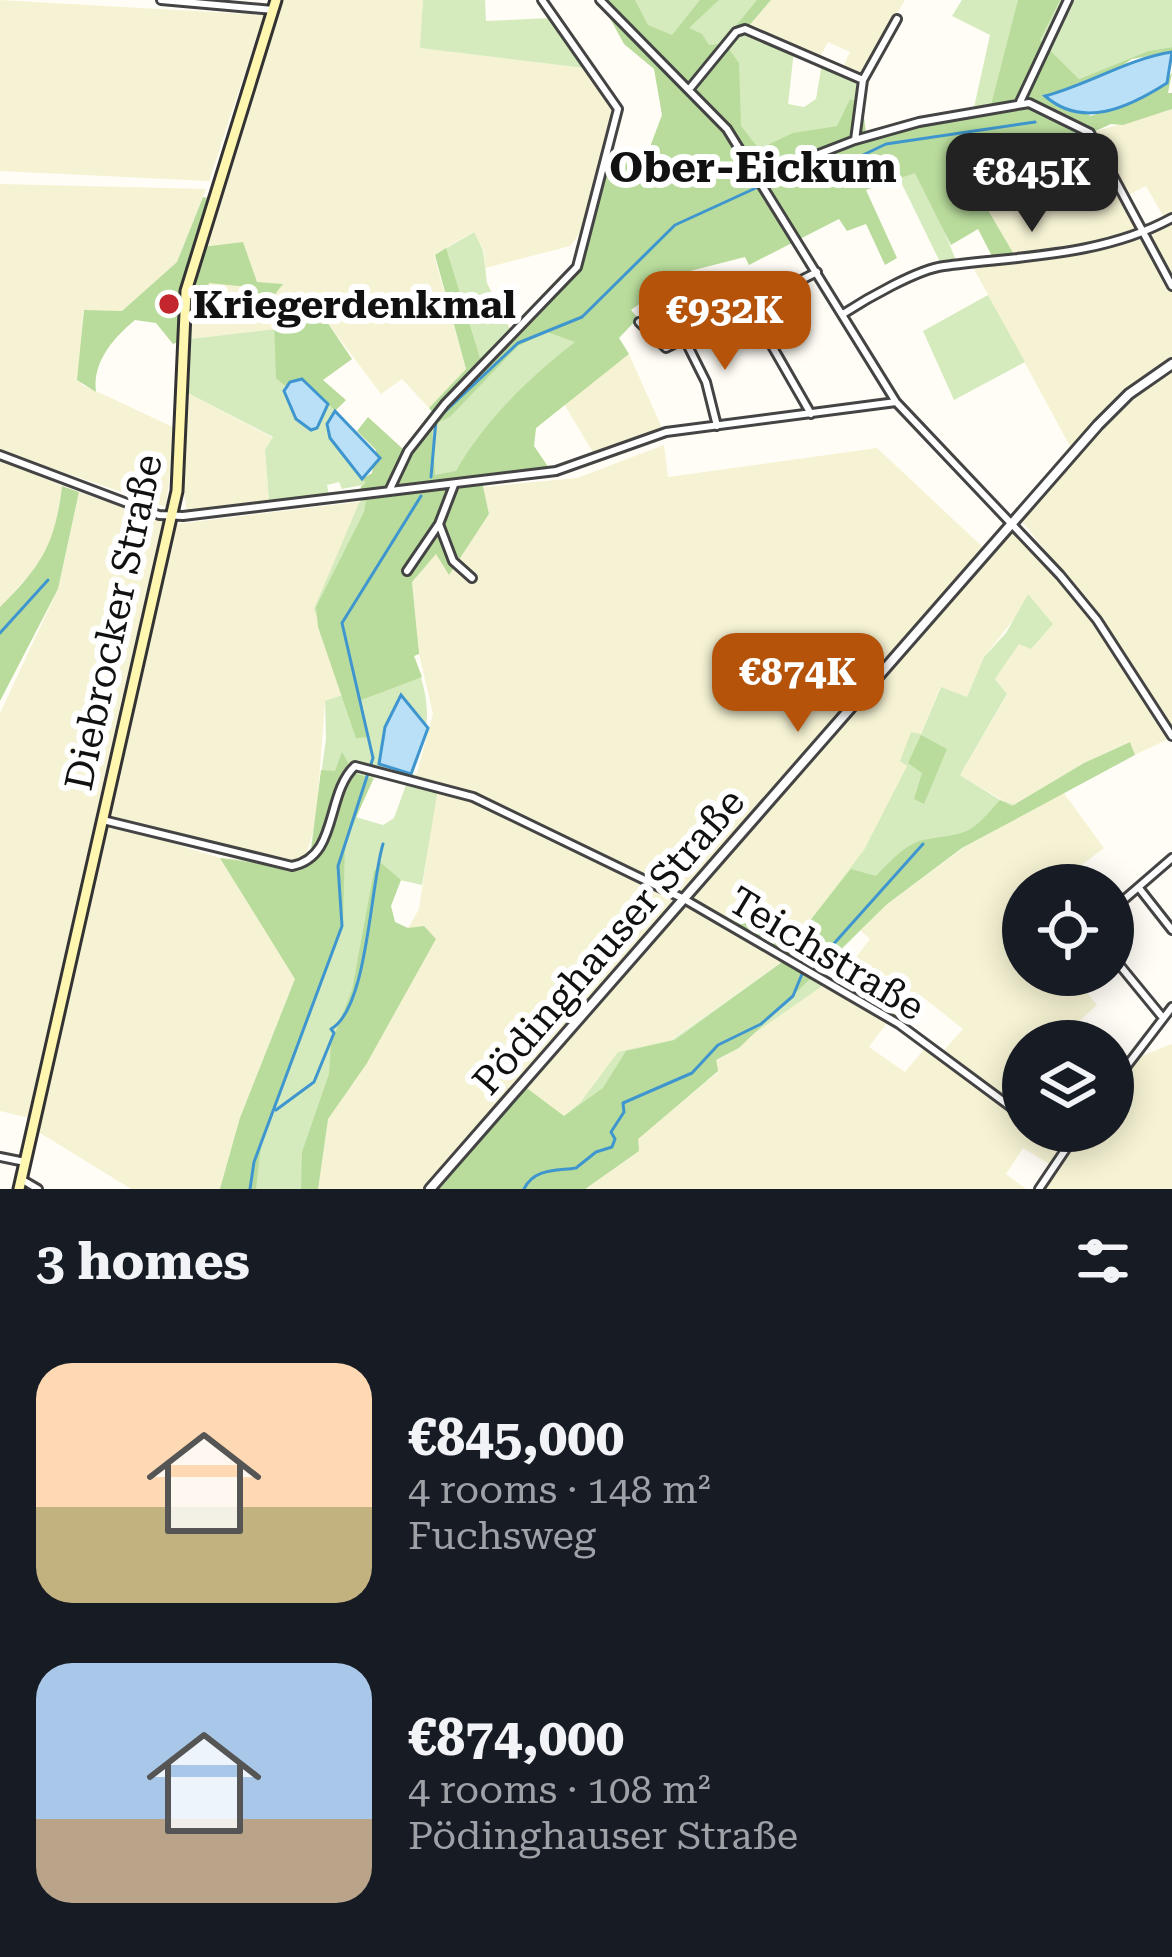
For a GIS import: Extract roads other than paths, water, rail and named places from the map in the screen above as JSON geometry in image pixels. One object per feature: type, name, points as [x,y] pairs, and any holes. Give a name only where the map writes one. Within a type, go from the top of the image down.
[{"type":"main road","name":"Diebrocker Straße","points":[[20,1184],[172,516],[180,460],[187,291],[274,5]]},
{"type":"street","points":[[161,0],[274,5]]},
{"type":"street","points":[[389,492],[424,430],[577,267],[618,109],[542,0]]},
{"type":"street","points":[[600,0],[728,129],[896,402],[1013,521],[1099,623],[1171,735]]},
{"type":"street","points":[[1020,102],[1068,0]]},
{"type":"street","points":[[855,140],[863,80],[897,19]]},
{"type":"street","points":[[691,88],[736,32],[746,28],[863,80]]},
{"type":"street","points":[[759,177],[855,140],[1020,102],[1087,129],[1172,286]]},
{"type":"street","points":[[843,314],[941,266],[993,263],[1143,234],[1172,218]]},
{"type":"street","points":[[639,322],[663,348],[817,272]]},
{"type":"street","points":[[748,304],[811,414]]},
{"type":"street","points":[[684,338],[706,382],[717,426]]},
{"type":"street","name":"Pödinghauser Straße","points":[[430,1189],[1112,409],[1172,364]]},
{"type":"street","points":[[0,455],[140,509],[172,516],[566,470],[662,434],[896,402]]},
{"type":"street","points":[[407,571],[439,524],[454,484]]},
{"type":"street","points":[[439,524],[453,561],[472,578]]},
{"type":"street","name":"Teichstraße","points":[[103,820],[277,865],[305,864],[320,848],[345,776],[356,766],[473,797],[684,899],[899,1024],[1002,1100]]},
{"type":"street","points":[[1134,892],[1172,858]]},
{"type":"street","points":[[1139,888],[1172,930]]},
{"type":"street","points":[[1134,983],[1163,1018]]},
{"type":"street","points":[[1134,1056],[1172,1007]]},
{"type":"street","points":[[1039,1189],[1063,1152]]},
{"type":"street","points":[[0,1156],[25,1162]]},
{"type":"street","points":[[20,1184],[38,1189]]},
{"type":"water","points":[[1172,52],[1167,83],[1121,107],[1075,111],[1045,96],[1140,60]]},
{"type":"water","points":[[302,379],[328,404],[317,428],[311,430],[296,419],[284,391],[290,382]]},
{"type":"water","points":[[335,411],[380,458],[362,479],[330,438],[327,424]]},
{"type":"water","points":[[401,695],[428,728],[411,774],[379,764],[385,727]]},
{"type":"waterway","points":[[770,182],[797,184],[854,172],[863,155],[886,144],[1035,122]]},
{"type":"waterway","points":[[431,477],[436,420],[518,343],[582,317],[675,225],[758,187]]},
{"type":"waterway","points":[[250,1189],[254,1162],[342,926],[338,866],[373,758],[342,623],[421,496]]},
{"type":"waterway","points":[[0,633],[48,580]]},
{"type":"waterway","points":[[276,1110],[314,1082],[334,1033],[331,1029],[353,997],[383,844]]},
{"type":"waterway","points":[[813,967],[923,844]]},
{"type":"waterway","points":[[524,1189],[540,1174],[576,1168],[596,1152],[612,1147],[611,1132],[624,1112],[623,1103],[692,1073],[718,1045],[761,1024],[793,996],[802,974]]},
{"type":"place","name":"Kriegerdenkmal","points":[[169,304]]},
{"type":"district","name":"Ober-Eickum","points":[[753,167]]}]
